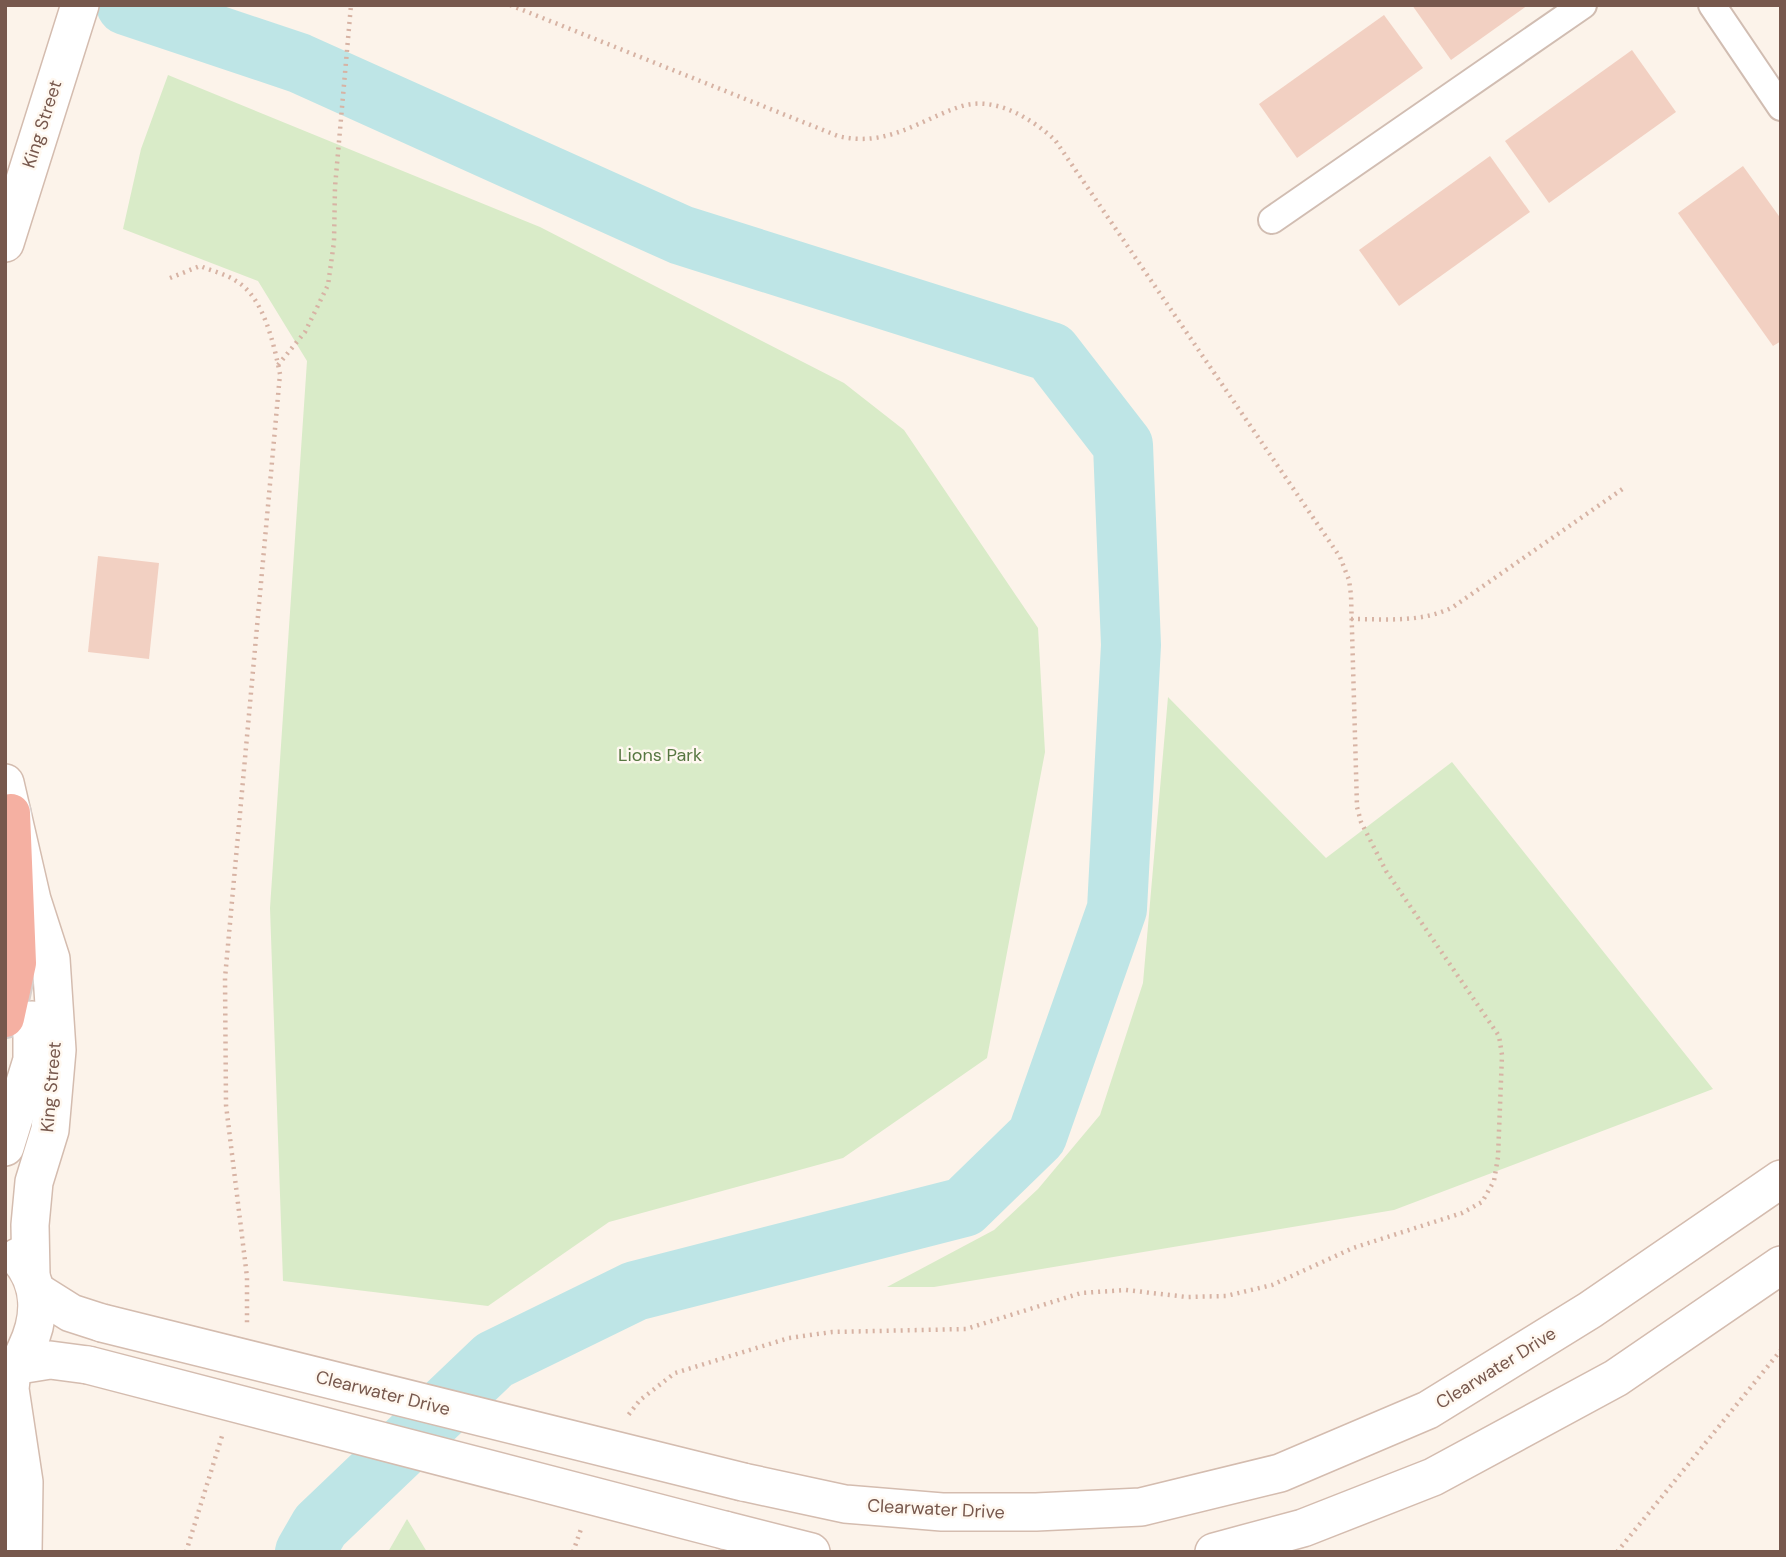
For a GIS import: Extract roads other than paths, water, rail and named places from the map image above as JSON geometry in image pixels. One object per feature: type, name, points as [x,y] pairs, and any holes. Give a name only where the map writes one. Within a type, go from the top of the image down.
[{"type":"highway","points":[[5,1018],[17,963],[8,798]]},
{"type":"main road","name":"King Street","points":[[5,243],[80,5]]},
{"type":"main road","name":"King Street","points":[[8,798],[32,900],[51,959],[57,1050],[50,1130],[34,1182],[30,1225],[38,1315],[33,1336],[12,1369]]},
{"type":"main road","name":"King Street","points":[[5,1147],[32,1060],[32,900]]},
{"type":"main road","name":"Clearwater Drive","points":[[5,1245],[26,1267],[34,1283],[71,1313],[102,1323],[743,1482],[845,1504],[942,1512],[1036,1513],[1141,1507],[1280,1473],[1428,1410],[1590,1310],[1781,1179]]},
{"type":"main road","points":[[1214,1552],[1303,1528],[1433,1477],[1616,1378],[1781,1265]]},
{"type":"main road","points":[[23,1552],[24,1482],[11,1402],[12,1369],[51,1360],[88,1365],[811,1552]]},
{"type":"street","points":[[1272,220],[1583,5]]},
{"type":"street","points":[[1713,5],[1781,107]]},
{"type":"waterway","points":[[126,5],[299,63],[681,235],[1051,352],[1123,445],[1131,645],[1117,909],[1037,1136],[964,1207],[635,1291],[494,1360],[320,1526],[305,1552]]},
{"type":"park label","name":"Lions Park","points":[[660,755]]}]
